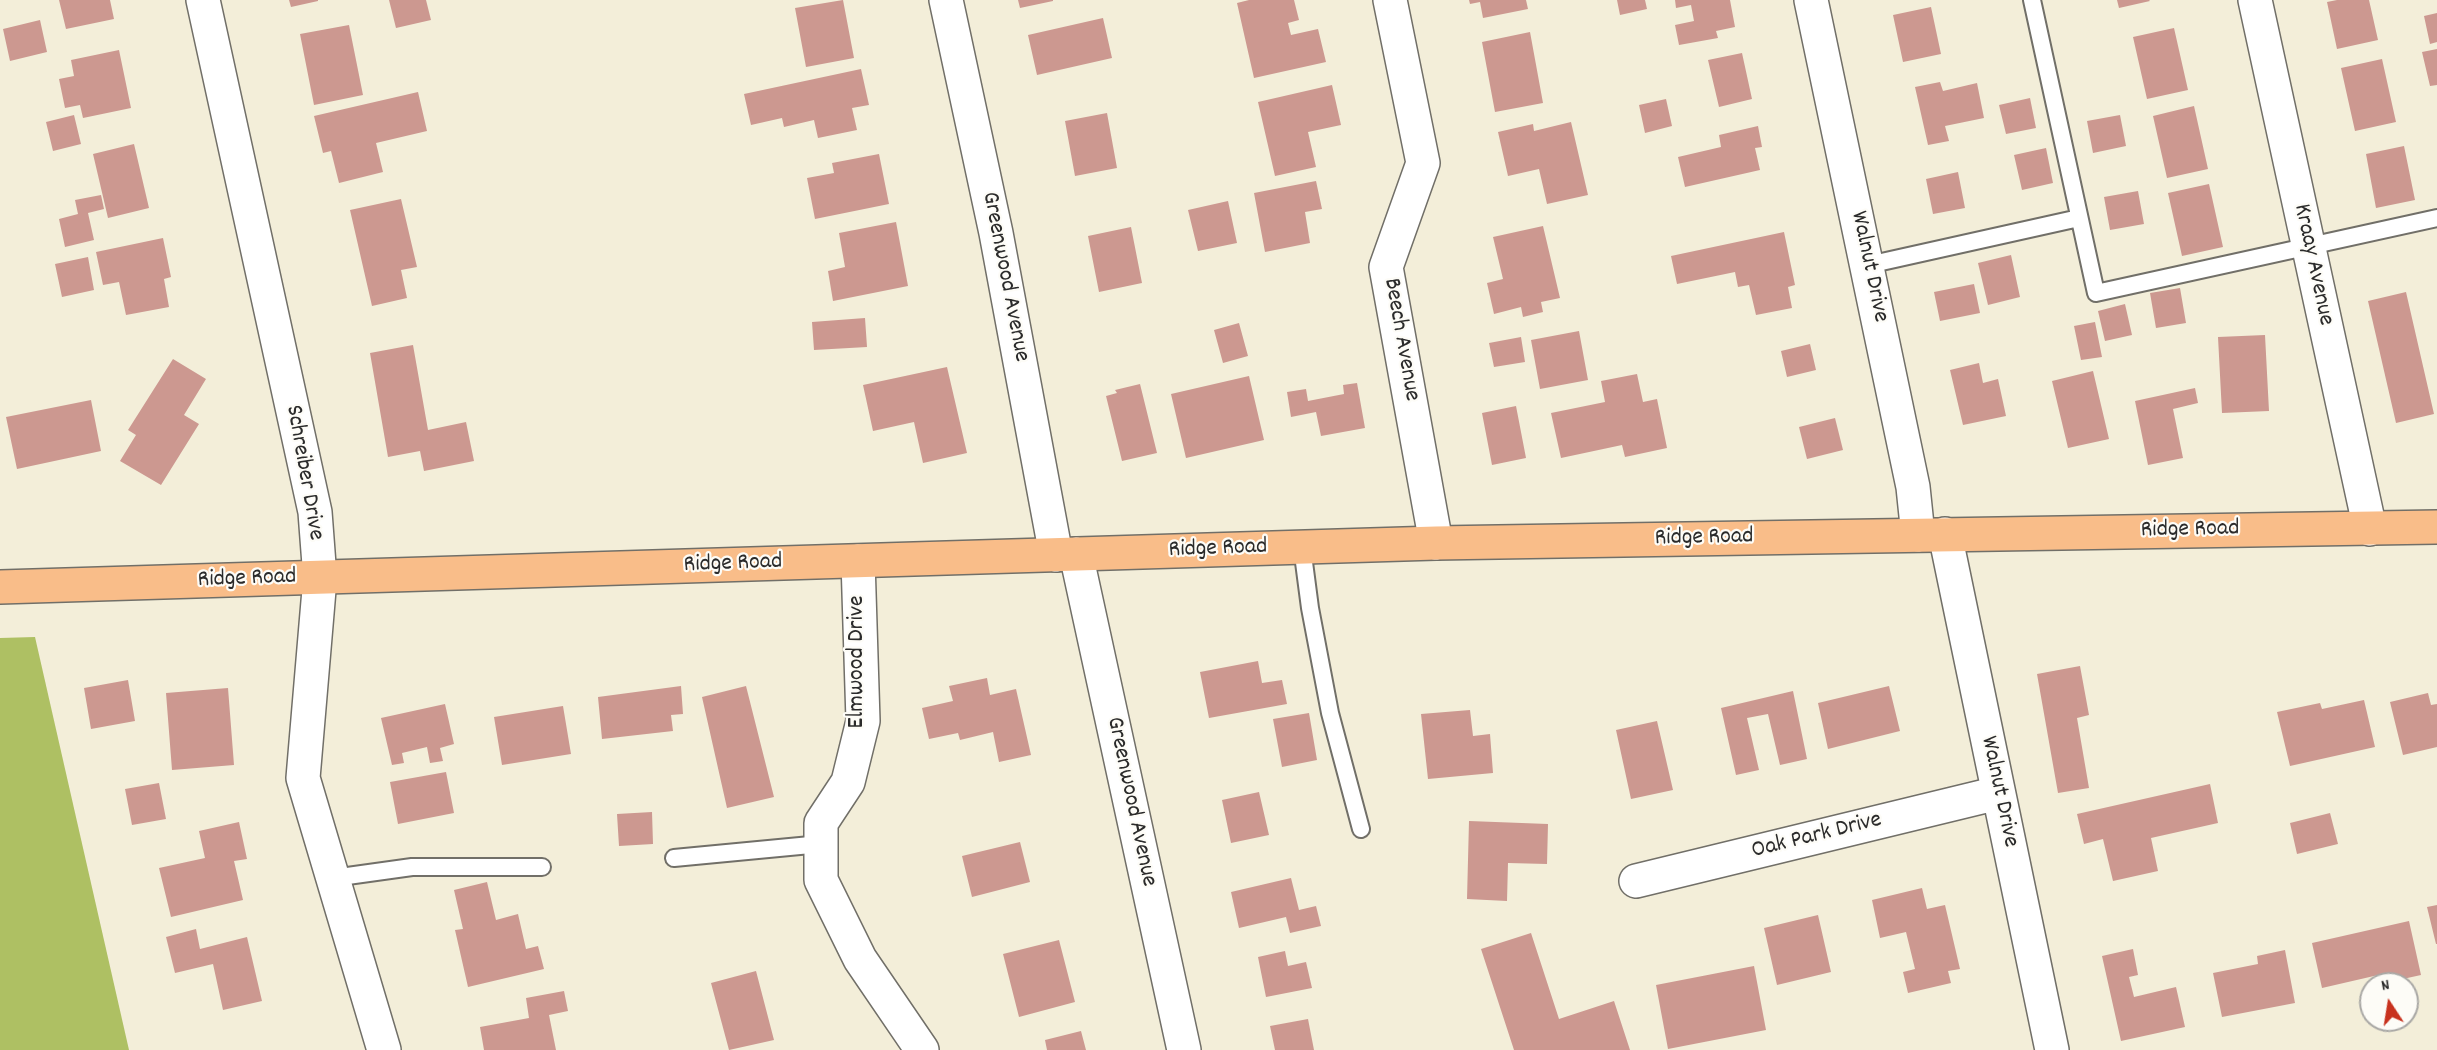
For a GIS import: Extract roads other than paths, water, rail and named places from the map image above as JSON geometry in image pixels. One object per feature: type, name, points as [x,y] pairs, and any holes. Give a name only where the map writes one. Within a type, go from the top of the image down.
[{"type":"main road","name":"Ridge Road","points":[[0,587],[1436,543],[2437,527]]},
{"type":"street","name":"Schreiber Drive","points":[[203,0],[315,512],[320,578],[303,778],[384,1050]]},
{"type":"street","name":"Greenwood Avenue","points":[[946,0],[1066,555],[1184,1050]]},
{"type":"street","name":"Beech Avenue","points":[[1390,0],[1423,163],[1386,267],[1436,543]]},
{"type":"street","name":"Walnut Drive","points":[[1812,0],[1913,488],[1931,535],[1998,793],[2052,1050]]},
{"type":"street","name":"Kraay Avenue","points":[[2255,0],[2370,529]]},
{"type":"street","name":"Elmwood Drive","points":[[858,561],[863,721],[848,782],[821,823],[821,880],[860,959],[922,1050]]},
{"type":"street","name":"Oak Park Drive","points":[[1636,881],[1998,793]]},
{"type":"lane","points":[[2032,0],[2096,293],[2437,218]]},
{"type":"lane","points":[[1868,265],[2079,218]]},
{"type":"lane","points":[[1302,547],[1310,608],[1330,713],[1361,829]]},
{"type":"lane","points":[[674,858],[821,844]]},
{"type":"lane","points":[[333,878],[412,867],[542,867]]}]
